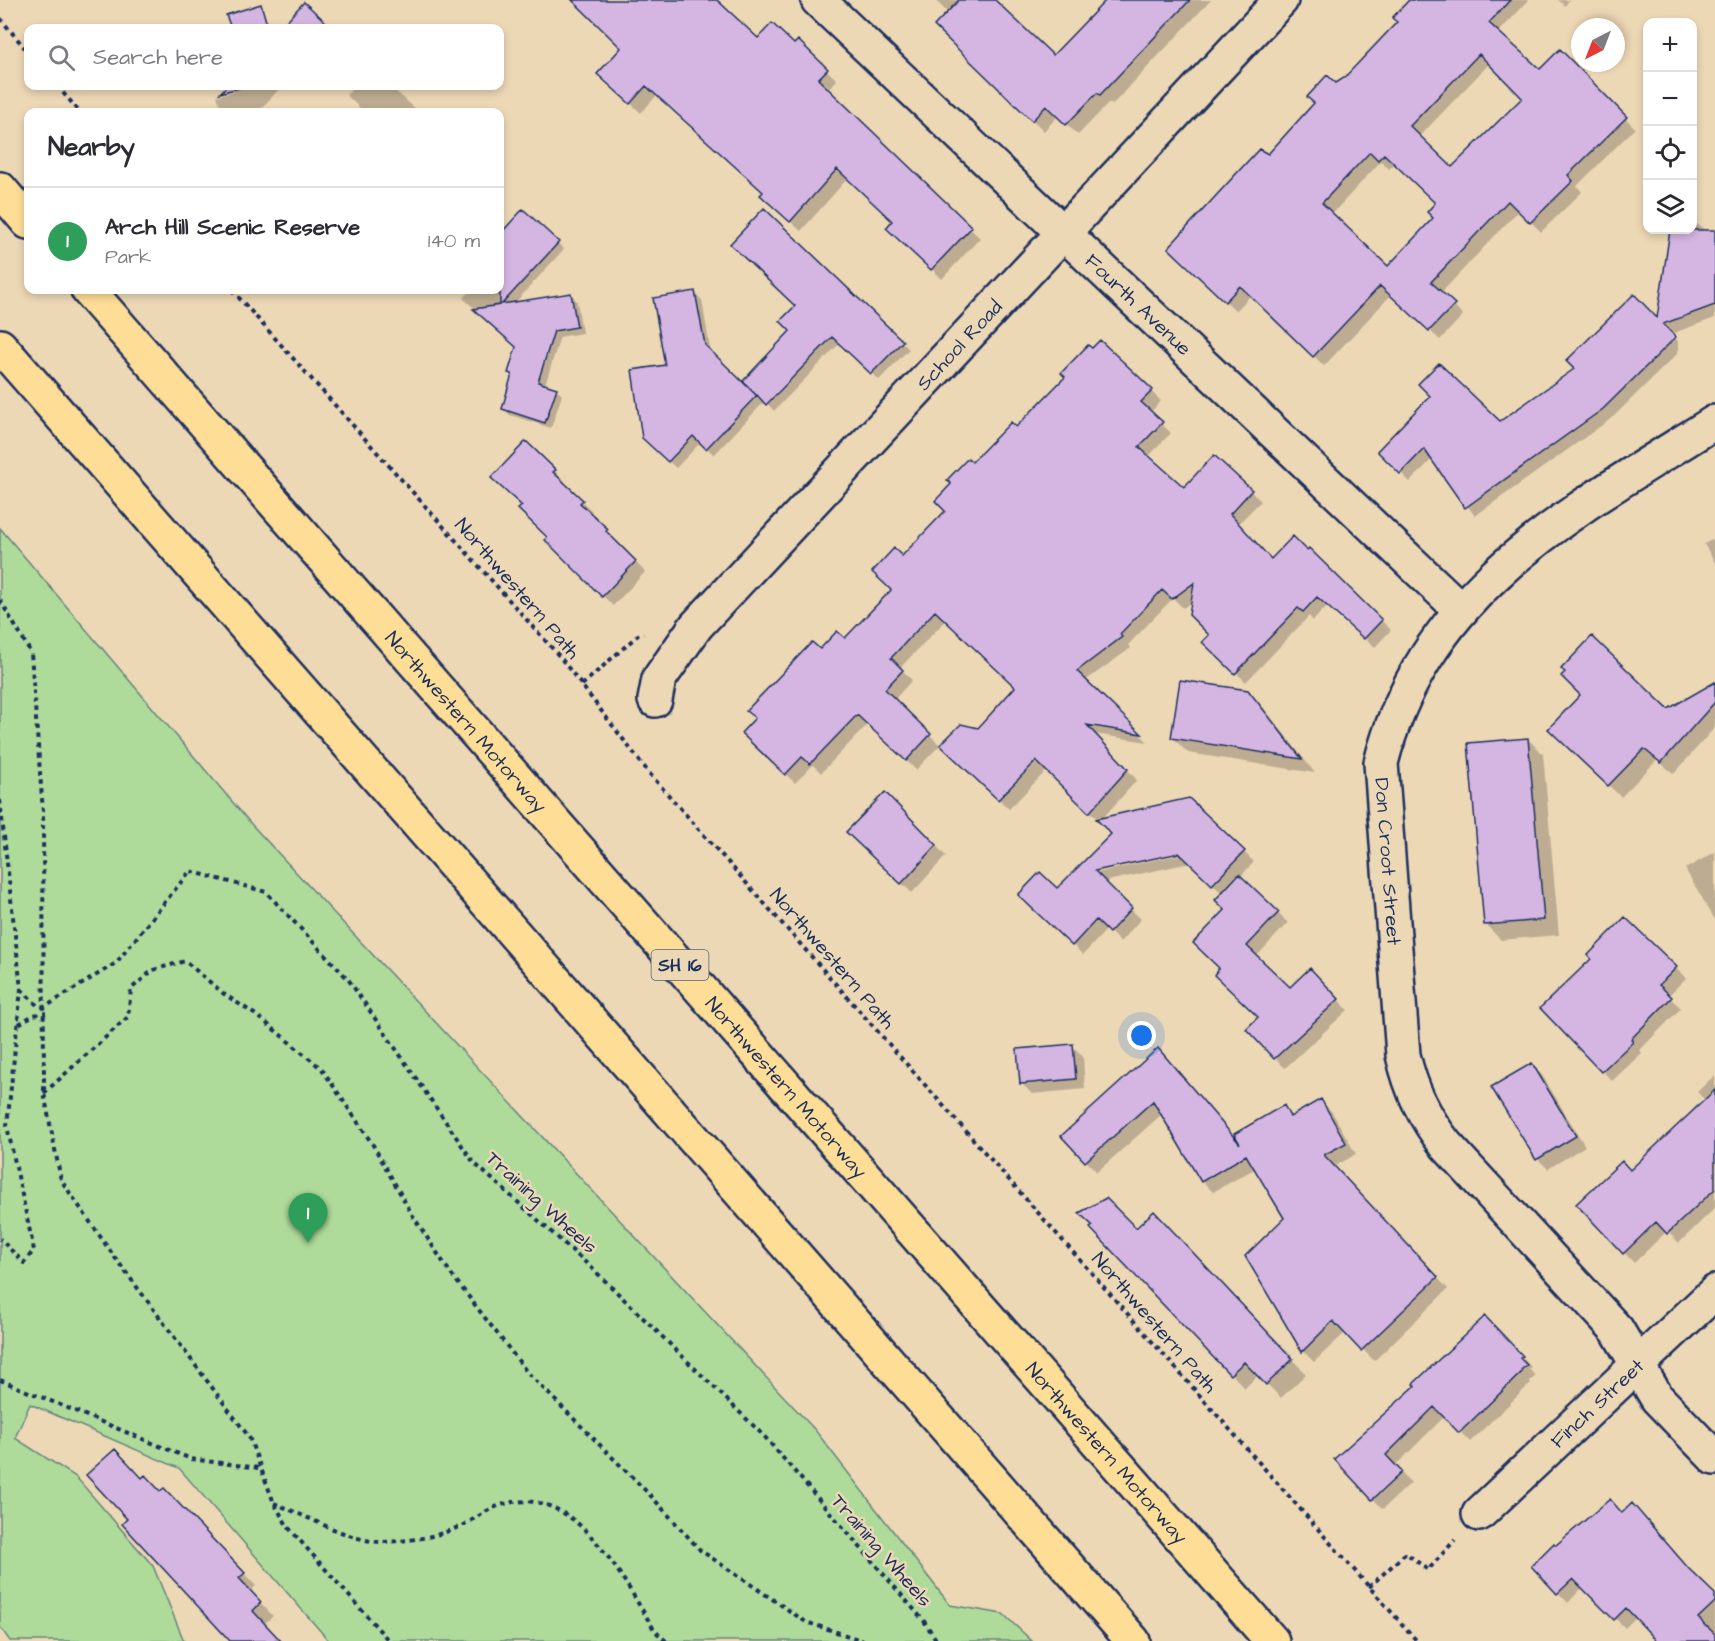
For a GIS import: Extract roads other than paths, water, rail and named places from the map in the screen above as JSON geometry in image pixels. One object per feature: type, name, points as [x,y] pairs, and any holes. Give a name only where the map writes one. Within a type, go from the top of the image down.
[{"type":"highway","points":[[0,189],[24,217]]},
{"type":"highway","name":"Northwestern Motorway","points":[[92,294],[1272,1641]]},
{"type":"highway","points":[[0,346],[1133,1641]]},
{"type":"street","name":"Fourth Avenue","points":[[818,0],[1460,609]]},
{"type":"street","name":"School Road","points":[[655,700],[659,679],[696,626],[1281,0]]},
{"type":"street","name":"Don Croot Street","points":[[1715,422],[1554,524],[1460,609],[1410,681],[1388,735],[1381,763],[1403,1055],[1409,1084],[1422,1112],[1446,1146],[1617,1330],[1657,1398],[1715,1458]]},
{"type":"street","name":"Finch Street","points":[[1479,1514],[1715,1292]]},
{"type":"place","name":"Arch Hill Scenic Reserve","points":[[308,1243]]}]
